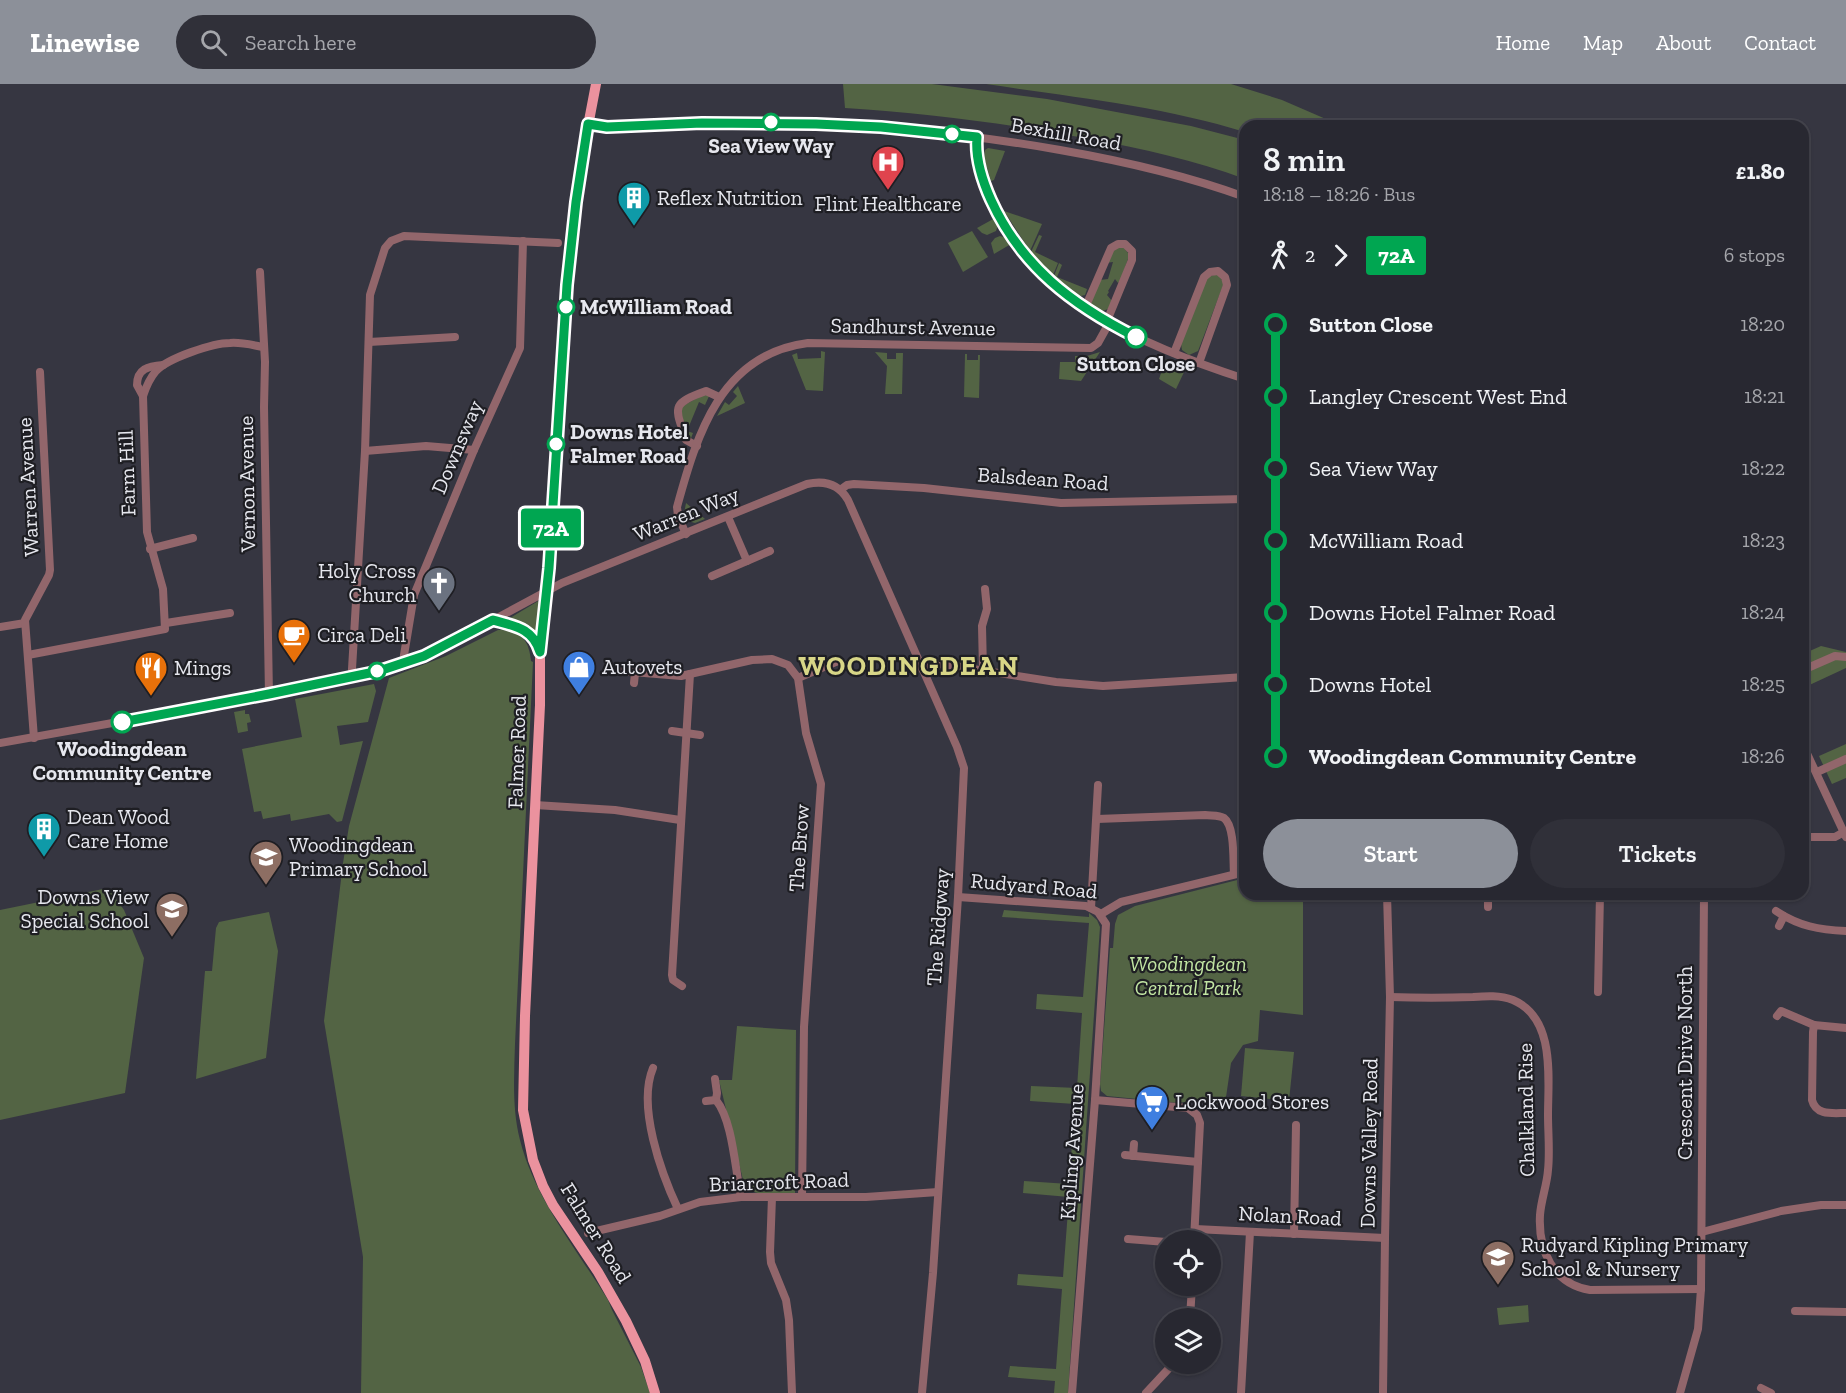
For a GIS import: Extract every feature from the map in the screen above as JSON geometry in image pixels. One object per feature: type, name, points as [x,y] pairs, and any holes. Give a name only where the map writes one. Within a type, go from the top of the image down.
[{"type":"main road","name":"Falmer Road","points":[[596,84],[576,202],[567,285],[540,652],[540,705],[523,1110],[533,1160],[543,1186],[553,1205],[598,1272],[626,1321],[645,1360],[654,1393]]},
{"type":"street","name":"Bexhill Road","points":[[588,124],[607,127],[702,123],[803,123],[881,127],[977,137],[1134,164],[1239,195]]},
{"type":"street","points":[[977,137],[977,156],[986,190],[1013,240],[1053,285],[1085,308],[1141,339],[1239,377]]},
{"type":"street","points":[[353,677],[371,290],[383,251],[400,236],[558,243]]},
{"type":"street","name":"Downsway","points":[[407,663],[404,655],[414,595],[474,450],[520,348],[523,241]]},
{"type":"street","name":"Sandhurst Avenue","points":[[686,534],[678,516],[677,507],[705,423],[719,397],[736,376],[770,354],[798,344],[894,343],[1088,348],[1098,343],[1109,322],[1109,315],[1132,259],[1132,251],[1125,244],[1118,243],[1111,248],[1085,308]]},
{"type":"street","points":[[1174,353],[1204,277],[1209,272],[1218,271],[1225,277],[1227,285],[1199,363]]},
{"type":"street","name":"Vernon Avenue","points":[[260,273],[265,362],[269,694]]},
{"type":"street","points":[[369,342],[455,337]]},
{"type":"street","name":"Farm Hill","points":[[166,623],[163,589],[150,549],[145,519],[143,396],[154,372],[163,365],[197,351],[227,343],[263,347]]},
{"type":"street","name":"Warren Avenue","points":[[34,738],[25,618],[50,571],[40,372]]},
{"type":"street","points":[[697,446],[686,440],[677,412],[679,404],[706,391],[719,397]]},
{"type":"street","points":[[365,450],[426,446],[474,450]]},
{"type":"street","name":"Warren Way","points":[[0,743],[269,694],[353,677],[407,663],[449,644],[546,590],[807,484],[825,482],[840,490]]},
{"type":"street","name":"Balsdean Road","points":[[840,490],[847,485],[854,484],[898,485],[1061,503],[1239,499]]},
{"type":"street","name":"The Ridgway","points":[[840,490],[848,500],[963,761],[958,897],[922,1393]]},
{"type":"street","points":[[728,517],[747,561]]},
{"type":"street","points":[[150,549],[193,538]]},
{"type":"street","points":[[711,576],[771,551]]},
{"type":"street","points":[[983,670],[982,626],[987,609],[982,599],[985,589]]},
{"type":"street","points":[[28,655],[163,630],[166,623],[230,613]]},
{"type":"street","points":[[493,620],[526,630],[536,641],[540,652]]},
{"type":"street","points":[[0,627],[25,622]]},
{"type":"street","points":[[1809,667],[1835,656],[1846,657]]},
{"type":"street","points":[[620,671],[669,675],[690,674],[752,660],[772,659],[788,665],[798,678],[838,661]]},
{"type":"street","points":[[922,669],[941,664],[1056,682],[1103,686],[1239,677]]},
{"type":"street","points":[[634,683],[635,673]]},
{"type":"street","points":[[682,986],[672,977],[690,674]]},
{"type":"street","name":"The Brow","points":[[798,678],[806,733],[821,784],[804,1027],[802,1197]]},
{"type":"street","points":[[672,732],[700,735]]},
{"type":"street","points":[[1809,757],[1845,835],[1809,837]]},
{"type":"street","points":[[1817,772],[1846,759]]},
{"type":"street","points":[[1091,908],[1098,785]]},
{"type":"street","points":[[535,805],[615,810],[680,820]]},
{"type":"street","points":[[1096,819],[1219,816],[1226,820],[1230,827],[1234,874]]},
{"type":"street","name":"Rudyard Road","points":[[958,897],[1091,908],[1101,914],[1121,902],[1239,873]]},
{"type":"street","name":"Downs Valley Road","points":[[1383,1393],[1390,997],[1387,900]]},
{"type":"street","points":[[1488,900],[1488,907]]},
{"type":"street","points":[[1598,992],[1600,900]]},
{"type":"street","name":"Crescent Drive North","points":[[1680,1393],[1698,1329],[1701,1289],[1704,900]]},
{"type":"street","name":"Kipling Avenue","points":[[1072,1393],[1106,931],[1106,924],[1101,914]]},
{"type":"street","points":[[1779,926],[1780,914],[1814,929],[1846,931]]},
{"type":"street","name":"Chalkland Rise","points":[[1390,997],[1500,997],[1520,1004],[1534,1018],[1543,1037],[1547,1060],[1548,1173],[1540,1225],[1547,1259],[1560,1277],[1576,1286],[1590,1290],[1701,1289]]},
{"type":"street","points":[[1779,1010],[1814,1025],[1846,1028]]},
{"type":"street","points":[[1814,1025],[1812,1032],[1814,1104],[1823,1112],[1846,1113]]},
{"type":"street","points":[[653,1068],[649,1078],[652,1136],[678,1209]]},
{"type":"street","points":[[715,1079],[717,1092],[711,1101],[723,1108],[735,1158],[741,1197]]},
{"type":"street","points":[[1095,1100],[1192,1110],[1200,1121],[1195,1229]]},
{"type":"street","points":[[1294,1234],[1296,1125]]},
{"type":"street","points":[[1285,1140],[1296,1140]]},
{"type":"street","points":[[1134,1144],[1129,1155],[1198,1162]]},
{"type":"street","name":"Briarcroft Road","points":[[588,1233],[660,1216],[700,1202],[741,1197],[866,1197],[938,1192]]},
{"type":"street","points":[[772,1197],[771,1263],[786,1300],[792,1393]]},
{"type":"street","points":[[1702,1232],[1781,1211],[1814,1206],[1846,1205]]},
{"type":"street","name":"Nolan Road","points":[[1195,1229],[1384,1238]]},
{"type":"street","points":[[1241,1393],[1250,1232]]},
{"type":"street","points":[[1128,1239],[1155,1241]]},
{"type":"street","points":[[1795,1311],[1846,1311]]},
{"type":"street","points":[[1146,1393],[1164,1374]]},
{"type":"street","points":[[1761,1388],[1771,1393]]},
{"type":"green space","points":[[843,84],[932,84],[1047,99],[1191,126],[1239,138],[1239,177],[1169,156],[1060,134],[938,116],[845,108]]},
{"type":"green space","points":[[986,84],[1231,84],[1282,100],[1328,120],[1239,120],[1239,130],[1182,115]]},
{"type":"green space","points":[[988,148],[1005,151],[994,180],[991,181],[984,158],[985,150]]},
{"type":"green space","points":[[1004,211],[1042,224],[1030,251]]},
{"type":"green space","points":[[995,218],[998,225],[996,231],[987,235],[977,228]]},
{"type":"green space","points":[[972,231],[988,257],[963,272],[948,243]]},
{"type":"green space","points":[[1039,235],[1042,236],[1035,252],[1058,263],[1053,275],[1031,252]]},
{"type":"green space","points":[[1000,236],[1007,238],[1011,244],[994,254],[991,243]]},
{"type":"green space","points":[[1115,248],[1124,248],[1128,253],[1128,259],[1120,281],[1118,283],[1115,279],[1108,291],[1107,295],[1112,301],[1108,309],[1100,312],[1094,309],[1091,303],[1100,280],[1108,279],[1113,262],[1106,263]]},
{"type":"green space","points":[[1059,263],[1062,265],[1057,277],[1087,289],[1085,295],[1077,295],[1054,276]]},
{"type":"green space","points":[[1218,274],[1224,283],[1198,351],[1189,355],[1182,350],[1181,344],[1207,277]]},
{"type":"green space","points":[[821,351],[825,352],[823,391],[806,390],[792,355],[797,353],[798,359],[821,358]]},
{"type":"green space","points":[[875,352],[887,353],[887,359],[896,359],[896,353],[903,353],[902,394],[885,394],[887,366]]},
{"type":"green space","points":[[1100,352],[1081,381],[1059,379],[1060,362],[1075,362],[1075,356],[1078,356],[1078,363],[1086,363],[1087,356]]},
{"type":"green space","points":[[965,354],[967,354],[967,360],[978,360],[978,355],[980,355],[979,398],[964,397]]},
{"type":"green space","points":[[1166,359],[1186,368],[1176,389],[1159,379]]},
{"type":"green space","points":[[738,386],[745,403],[717,416],[725,402],[729,405],[737,396],[733,392]]},
{"type":"green space","points":[[705,394],[710,394],[705,405],[699,402],[687,431],[693,433],[690,441],[679,408]]},
{"type":"green space","points":[[686,503],[705,519],[695,523],[688,521],[684,514]]},
{"type":"green space","points":[[540,600],[537,635],[510,618]]},
{"type":"green space","points":[[498,630],[506,630],[522,637],[533,662],[515,1044],[514,1092],[517,1128],[535,1182],[558,1223],[608,1300],[641,1367],[650,1393],[361,1393],[363,1257],[324,1021],[349,826],[389,678],[446,656]]},
{"type":"green space","points":[[1821,646],[1846,652],[1846,668],[1809,685],[1809,651]]},
{"type":"green space","points":[[374,684],[376,691],[368,722],[337,726],[340,745],[363,741],[342,821],[337,822],[329,814],[291,821],[290,814],[263,819],[261,811],[254,812],[242,749],[302,737],[295,699]]},
{"type":"green space","points":[[245,710],[251,722],[247,723],[248,731],[238,733],[234,712]]},
{"type":"green space","points":[[1846,744],[1846,778],[1832,784],[1819,756]]},
{"type":"green space","name":"Woodingdean Central Park","points":[[1239,880],[1239,900],[1303,900],[1303,1015],[1260,1010],[1258,1041],[1243,1045],[1231,1063],[1225,1104],[1192,1101],[1178,1103],[1107,1096],[1101,1091],[1110,948],[1113,948],[1118,915],[1135,906]]},
{"type":"green space","points":[[108,888],[124,910],[144,958],[125,1093],[0,1120],[0,910]]},
{"type":"green space","points":[[1004,910],[1089,917],[1089,913],[1097,920],[1100,927],[1068,1393],[1054,1393],[1055,1381],[1008,1377],[1010,1366],[1056,1369],[1062,1289],[1017,1285],[1018,1274],[1063,1277],[1069,1197],[1023,1193],[1024,1181],[1069,1184],[1075,1104],[1030,1101],[1031,1086],[1077,1088],[1082,1013],[1036,1009],[1037,994],[1083,997],[1089,923],[1002,917]]},
{"type":"green space","points":[[269,912],[278,951],[266,1058],[196,1079],[205,971],[212,971],[216,928],[219,922]]},
{"type":"green space","points":[[737,1026],[796,1030],[795,1193],[754,1192],[744,1184],[719,1080],[732,1080]]},
{"type":"green space","points":[[1245,1048],[1294,1052],[1289,1101],[1241,1096]]},
{"type":"green space","points":[[1528,1305],[1529,1322],[1499,1325],[1497,1308]]},
{"type":"bus line","name":"72A","points":[[122,722],[379,671],[424,656],[493,620],[526,630],[536,641],[540,652],[549,568],[567,285],[576,202],[588,124],[607,127],[753,122],[816,124],[881,127],[977,137],[977,156],[986,190],[1013,240],[1023,253],[1053,285],[1070,298],[1136,337]]},
{"type":"place","name":"Sea View Way","points":[[771,122]]},
{"type":"place","name":"Flint Healthcare","points":[[888,191]]},
{"type":"place","name":"Reflex Nutrition","points":[[634,227]]},
{"type":"place","name":"McWilliam Road","points":[[566,307]]},
{"type":"place","name":"Sutton Close","points":[[1136,337]]},
{"type":"place","name":"Downs Hotel Falmer Road","points":[[556,444]]},
{"type":"place","name":"Holy Cross Church","points":[[439,612]]},
{"type":"place","name":"Circa Deli","points":[[294,664]]},
{"type":"place","name":"Autovets","points":[[579,696]]},
{"type":"place","name":"Mings","points":[[151,697]]},
{"type":"place","name":"Woodingdean Community Centre","points":[[122,722]]},
{"type":"place","name":"Dean Wood Care Home","points":[[44,858]]},
{"type":"place","name":"Woodingdean Primary School","points":[[266,886]]},
{"type":"place","name":"Downs View Special School","points":[[172,938]]},
{"type":"place","name":"Lockwood Stores","points":[[1152,1131]]},
{"type":"place","name":"Rudyard Kipling Primary School & Nursery","points":[[1498,1286]]},
{"type":"district","name":"WOODINGDEAN","points":[[909,666]]}]
